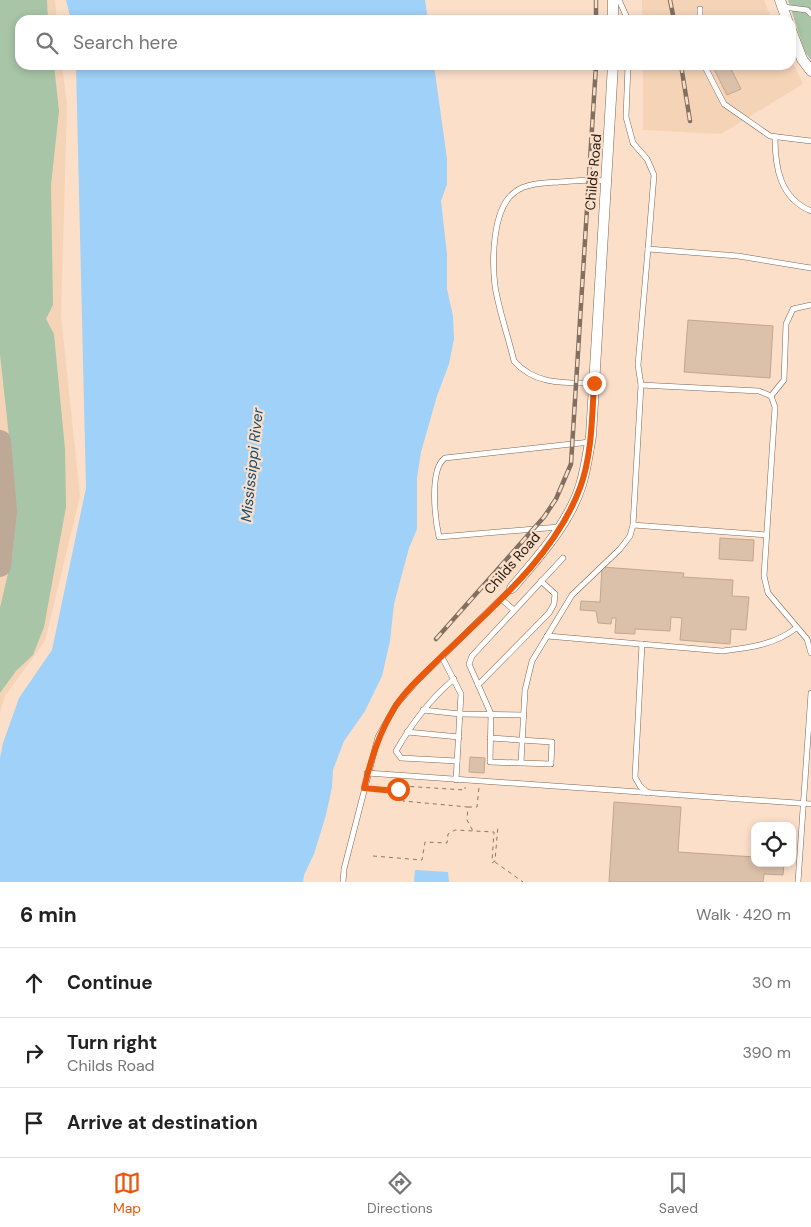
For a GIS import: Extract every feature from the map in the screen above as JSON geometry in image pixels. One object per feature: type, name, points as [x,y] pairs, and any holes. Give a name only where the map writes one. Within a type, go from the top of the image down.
[{"type":"street","points":[[613,0],[614,15]]},
{"type":"street","points":[[781,3],[785,15]]},
{"type":"street","points":[[796,43],[802,59],[811,71]]},
{"type":"street","name":"Childs Road","points":[[512,588],[560,527],[581,487],[590,442],[605,181],[614,70]]},
{"type":"lane","points":[[618,0],[626,15]]},
{"type":"lane","points":[[781,3],[810,11]]},
{"type":"lane","points":[[700,10],[700,15]]},
{"type":"lane","points":[[521,762],[525,690],[532,661],[572,595],[620,549],[630,536],[633,525],[641,385],[638,365],[654,175],[647,160],[633,142],[626,117],[628,70]]},
{"type":"lane","points":[[707,70],[724,104],[775,137],[811,141]]},
{"type":"lane","points":[[775,137],[776,160],[781,183],[795,202],[811,211]]},
{"type":"lane","points":[[594,383],[550,382],[538,379],[521,369],[514,361],[496,287],[494,249],[502,206],[513,192],[538,184],[588,179],[605,181]]},
{"type":"lane","points":[[648,249],[738,256],[811,268]]},
{"type":"lane","points":[[771,396],[784,380],[786,324],[793,309],[811,305]]},
{"type":"lane","points":[[641,385],[759,391],[771,396],[775,406],[764,576],[768,593],[796,628],[809,640],[811,653]]},
{"type":"lane","points":[[560,527],[439,536],[435,511],[436,470],[440,461],[445,458],[590,442]]},
{"type":"lane","points":[[633,525],[766,535]]},
{"type":"lane","points":[[490,738],[552,742],[551,764],[490,762],[490,738],[491,714],[469,664],[472,656],[563,558]]},
{"type":"lane","points":[[478,685],[554,604],[555,594],[542,581]]},
{"type":"lane","name":"Childs Road","points":[[343,882],[344,870],[367,773],[378,737],[396,706],[442,657],[512,588]]},
{"type":"lane","points":[[501,599],[514,610]]},
{"type":"lane","points":[[547,636],[722,651],[748,648],[784,638],[796,628]]},
{"type":"lane","points":[[642,644],[635,777],[640,786],[649,794]]},
{"type":"lane","points":[[442,657],[461,694],[456,780]]},
{"type":"lane","points":[[454,679],[423,710],[396,751],[401,758],[458,761]]},
{"type":"lane","points":[[798,882],[811,693]]},
{"type":"lane","points":[[423,710],[460,714],[524,715]]},
{"type":"lane","points":[[407,732],[459,737]]},
{"type":"lane","points":[[367,773],[811,804]]},
{"type":"path","points":[[364,788],[395,791],[405,786],[465,790],[465,781]]},
{"type":"path","points":[[405,786],[403,801],[468,807],[467,820],[474,831]]},
{"type":"path","points":[[493,862],[498,826]]},
{"type":"path","points":[[373,856],[422,860],[425,842],[447,843],[450,832],[474,831],[494,832],[493,862]]},
{"type":"path","points":[[493,862],[522,882]]},
{"type":"shaded area","points":[[0,0],[55,0],[56,15],[15,15],[15,70],[63,70],[67,105],[61,316],[80,496],[45,641],[5,696],[0,712]]},
{"type":"shaded area","points":[[642,0],[764,0],[770,15],[642,15]]},
{"type":"shaded area","points":[[796,69],[803,84],[721,134],[643,130],[643,70]]},
{"type":"green space","points":[[0,0],[47,0],[48,15],[15,15],[15,70],[55,70],[59,111],[51,185],[53,305],[46,319],[54,334],[65,449],[66,507],[44,627],[33,655],[16,671],[0,693],[0,608],[12,556],[15,527],[15,492],[0,354]]},
{"type":"green space","points":[[788,0],[811,0],[811,60],[805,52],[796,24],[796,15],[793,15]]},
{"type":"water","points":[[66,0],[425,0],[427,15],[70,15]]},
{"type":"water","name":"Mississippi River","points":[[76,70],[435,70],[447,159],[447,184],[441,201],[447,254],[447,289],[453,316],[454,339],[449,364],[437,396],[421,452],[417,478],[417,529],[409,548],[394,604],[390,641],[382,676],[365,711],[344,741],[333,770],[332,787],[326,815],[303,882],[0,882],[0,758],[3,743],[19,698],[52,650],[86,488]]},
{"type":"water","points":[[415,870],[448,872],[449,882],[414,882]]},
{"type":"building","points":[[714,70],[732,70],[741,89],[727,95]]},
{"type":"building","points":[[688,320],[773,326],[770,378],[684,372]]},
{"type":"building","points":[[720,538],[754,540],[753,561],[719,559]]},
{"type":"building","points":[[602,567],[684,573],[683,577],[733,580],[732,596],[749,597],[746,630],[731,629],[730,644],[680,640],[682,618],[671,617],[670,631],[635,629],[635,634],[615,633],[616,618],[612,618],[611,624],[598,623],[596,611],[580,610],[581,601],[600,602]]},
{"type":"building","points":[[470,757],[485,758],[484,773],[469,772]]},
{"type":"building","points":[[614,802],[681,807],[678,852],[751,857],[751,867],[784,867],[783,875],[764,874],[763,882],[609,882]]},
{"type":"taxiway","points":[[0,441],[6,511],[0,566]]},
{"type":"railway","points":[[596,0],[596,15]]},
{"type":"railway","points":[[670,0],[673,15]]},
{"type":"railway","points":[[436,639],[544,517],[556,499],[571,464],[596,70]]},
{"type":"railway","points":[[682,70],[690,121]]},
{"type":"route","points":[[398,789],[395,791],[364,788],[378,737],[396,706],[417,681],[512,588],[541,554],[560,527],[581,487],[586,466],[591,436],[594,383]]}]
